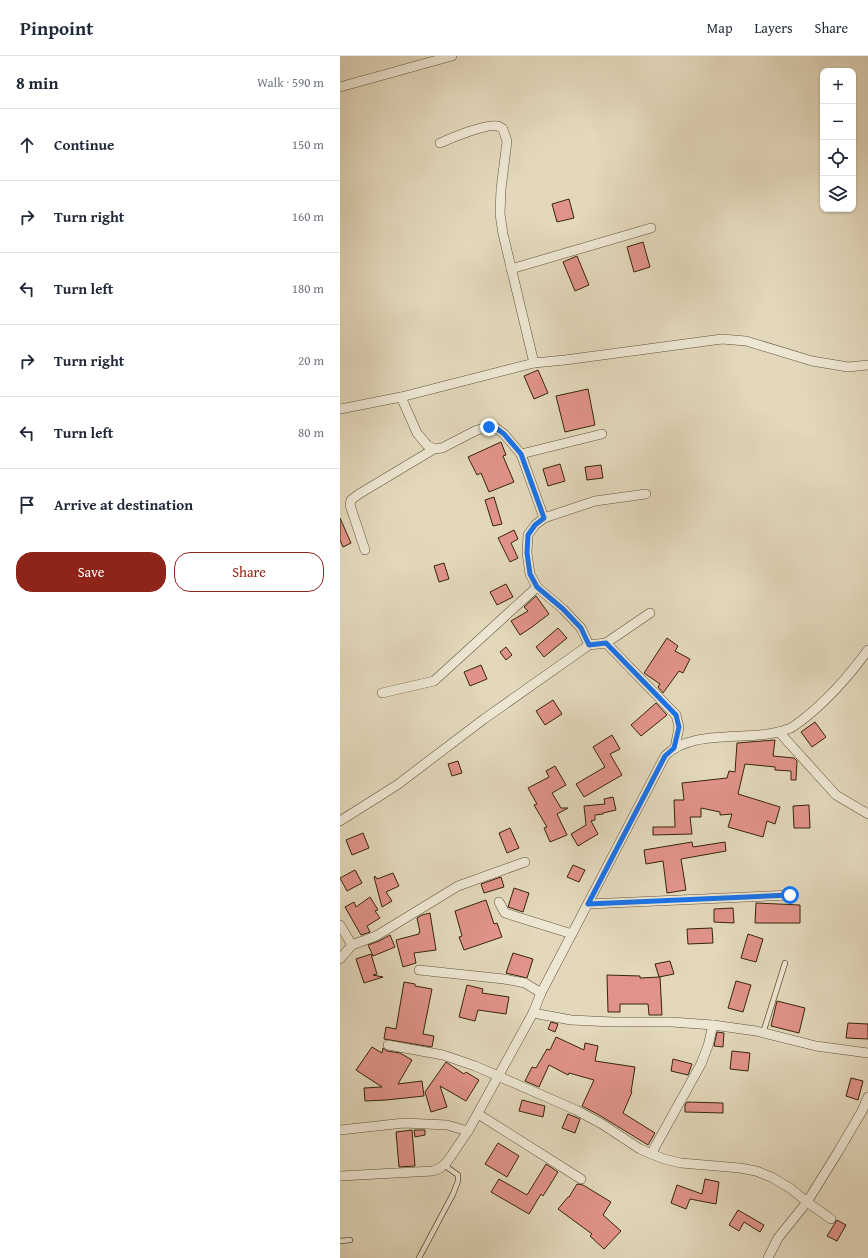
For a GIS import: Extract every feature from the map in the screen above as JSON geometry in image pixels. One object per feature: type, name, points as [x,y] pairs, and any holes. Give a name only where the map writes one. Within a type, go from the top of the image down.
[{"type":"street","points":[[340,87],[452,56]]},
{"type":"street","points":[[440,143],[474,130],[492,126],[498,126],[503,129],[507,140],[501,190],[500,214],[511,269],[534,362]]},
{"type":"street","points":[[511,269],[651,228]]},
{"type":"street","points":[[340,408],[401,397],[534,362],[566,360],[722,339],[746,341],[812,361],[848,367],[868,365]]},
{"type":"street","points":[[401,397],[417,433],[427,446],[434,449]]},
{"type":"street","points":[[366,550],[350,504],[351,500],[434,449],[442,448],[476,430],[489,427],[496,428],[504,434],[521,454],[544,518]]},
{"type":"street","points":[[521,454],[602,434]]},
{"type":"street","points":[[589,645],[581,628],[563,609],[537,587],[530,574],[527,553],[528,535],[535,525],[544,518],[595,501],[646,494]]},
{"type":"street","points":[[382,693],[434,681],[537,587]]},
{"type":"street","points":[[340,821],[397,785],[484,719],[589,645],[606,643],[650,612]]},
{"type":"street","points":[[606,643],[676,715],[679,727],[674,748]]},
{"type":"street","points":[[340,1176],[433,1171],[444,1165],[468,1132],[499,1076],[665,756],[684,742],[769,734],[789,729],[811,713],[842,683],[868,650]]},
{"type":"street","points":[[779,732],[836,795],[868,814]]},
{"type":"street","points":[[340,959],[352,945],[376,936],[458,886],[525,862]]},
{"type":"street","points":[[588,904],[790,895]]},
{"type":"street","points":[[499,902],[505,913],[572,934]]},
{"type":"street","points":[[340,925],[352,945]]},
{"type":"street","points":[[419,970],[504,979],[525,983],[541,993]]},
{"type":"street","points":[[533,1013],[571,1020],[672,1022],[713,1025],[763,1033],[816,1046],[868,1053]]},
{"type":"street","points":[[651,1154],[701,1064],[708,1046],[713,1025]]},
{"type":"street","points":[[388,1045],[443,1054],[475,1066],[576,1110],[602,1124],[640,1149],[664,1159],[682,1163],[740,1168],[756,1171],[771,1177],[790,1188],[807,1202],[831,1218]]},
{"type":"street","points":[[768,1258],[778,1238],[807,1202],[862,1111],[868,1097]]},
{"type":"street","points":[[478,1114],[581,1179]]},
{"type":"street","points":[[340,1130],[404,1123],[447,1125],[468,1132]]},
{"type":"lane","points":[[763,1033],[785,963]]},
{"type":"lane","points":[[419,1258],[453,1194],[458,1181],[458,1175],[444,1165]]},
{"type":"lane","points":[[340,1241],[350,1240]]},
{"type":"building","points":[[569,199],[574,218],[557,222],[552,204]]},
{"type":"building","points":[[643,242],[650,267],[634,272],[627,247]]},
{"type":"building","points":[[577,256],[589,285],[575,291],[563,262]]},
{"type":"building","points":[[538,370],[548,393],[534,399],[524,376]]},
{"type":"building","points":[[588,389],[595,425],[565,432],[556,396]]},
{"type":"building","points":[[501,442],[506,455],[503,456],[514,482],[489,492],[481,473],[477,475],[468,457]]},
{"type":"building","points":[[560,464],[565,481],[548,486],[543,469]]},
{"type":"building","points":[[601,465],[603,478],[587,480],[585,467]]},
{"type":"building","points":[[494,497],[502,524],[493,526],[485,500]]},
{"type":"building","points":[[340,518],[351,543],[343,547],[340,540]]},
{"type":"building","points":[[514,530],[518,539],[511,543],[518,558],[510,562],[498,538]]},
{"type":"building","points":[[444,563],[449,579],[439,582],[434,566]]},
{"type":"building","points":[[506,584],[513,597],[497,605],[490,592]]},
{"type":"building","points":[[536,596],[549,614],[520,635],[511,621],[528,611],[524,607]]},
{"type":"building","points":[[558,628],[567,638],[544,657],[536,647]]},
{"type":"building","points":[[667,638],[678,646],[675,651],[690,659],[683,673],[679,671],[663,693],[658,687],[660,684],[644,673]]},
{"type":"building","points":[[506,647],[512,655],[506,660],[500,652]]},
{"type":"building","points":[[481,665],[487,679],[470,686],[464,672]]},
{"type":"building","points":[[553,700],[562,714],[545,725],[536,711]]},
{"type":"building","points":[[656,703],[667,715],[641,736],[631,725]]},
{"type":"building","points":[[815,722],[826,737],[812,747],[801,732]]},
{"type":"building","points":[[612,735],[620,749],[610,754],[622,775],[584,797],[576,784],[605,767],[593,747]]},
{"type":"building","points":[[775,740],[773,756],[794,758],[797,761],[796,780],[791,780],[791,771],[775,770],[775,767],[745,764],[738,794],[780,807],[775,824],[767,821],[763,837],[728,827],[732,814],[720,815],[720,812],[701,808],[701,817],[690,817],[692,834],[653,835],[653,827],[675,827],[674,800],[684,800],[682,783],[727,778],[729,771],[735,772],[737,743]]},
{"type":"building","points":[[458,761],[462,773],[452,776],[448,764]]},
{"type":"building","points":[[555,766],[566,785],[552,793],[561,808],[568,808],[557,814],[567,835],[550,842],[544,828],[547,827],[534,805],[537,804],[528,788],[549,777],[546,771]]},
{"type":"building","points":[[613,797],[616,810],[595,815],[595,820],[591,821],[598,834],[578,846],[571,834],[586,825],[584,806],[605,804],[604,799]]},
{"type":"building","points":[[809,805],[810,828],[794,828],[793,806]]},
{"type":"building","points":[[510,828],[519,848],[507,853],[499,833]]},
{"type":"building","points":[[363,833],[369,848],[352,855],[346,840]]},
{"type":"building","points":[[692,842],[693,847],[725,842],[726,851],[681,859],[686,890],[667,893],[663,861],[646,864],[644,850]]},
{"type":"building","points":[[573,865],[585,870],[579,882],[567,877]]},
{"type":"building","points":[[355,870],[362,883],[347,891],[340,878]]},
{"type":"building","points":[[393,873],[399,886],[386,892],[392,901],[382,907],[374,877],[375,876],[377,879]]},
{"type":"building","points":[[501,877],[504,887],[484,893],[481,884]]},
{"type":"building","points":[[514,888],[529,893],[523,912],[508,907]]},
{"type":"building","points":[[370,897],[378,910],[375,911],[380,918],[367,926],[370,932],[361,935],[345,907],[354,902],[356,907]]},
{"type":"building","points":[[486,900],[494,924],[497,923],[502,937],[464,950],[459,937],[462,936],[455,911]]},
{"type":"building","points":[[756,903],[800,905],[800,923],[755,923]]},
{"type":"building","points":[[733,908],[734,923],[714,922],[714,909]]},
{"type":"building","points":[[430,913],[436,950],[414,953],[416,963],[403,967],[396,940],[419,934],[420,932],[417,918]]},
{"type":"building","points":[[712,928],[713,943],[688,944],[687,929]]},
{"type":"building","points":[[748,934],[763,939],[756,962],[741,958]]},
{"type":"building","points":[[390,935],[395,947],[373,956],[368,945]]},
{"type":"building","points":[[513,953],[533,959],[527,978],[506,973]]},
{"type":"building","points":[[371,954],[377,974],[373,975],[383,977],[364,983],[356,959]]},
{"type":"building","points":[[670,961],[674,974],[659,977],[655,964]]},
{"type":"building","points":[[607,975],[640,976],[640,978],[660,977],[662,1015],[649,1015],[648,1004],[620,1004],[620,1012],[608,1012]]},
{"type":"building","points":[[736,981],[751,985],[743,1012],[728,1008]]},
{"type":"building","points":[[404,982],[415,984],[415,986],[432,989],[423,1034],[434,1036],[432,1047],[384,1039],[386,1027],[396,1029]]},
{"type":"building","points":[[467,985],[483,989],[482,993],[509,997],[506,1014],[478,1010],[475,1021],[459,1017]]},
{"type":"building","points":[[777,1001],[805,1008],[799,1033],[771,1026]]},
{"type":"building","points":[[551,1022],[558,1024],[555,1032],[548,1029]]},
{"type":"building","points":[[848,1023],[868,1024],[868,1039],[846,1038]]},
{"type":"building","points":[[717,1032],[724,1033],[723,1047],[714,1046]]},
{"type":"building","points":[[556,1037],[584,1050],[585,1043],[598,1046],[595,1061],[635,1067],[632,1092],[623,1113],[655,1133],[648,1145],[582,1106],[594,1080],[569,1073],[568,1075],[549,1065],[539,1087],[525,1081],[532,1067],[536,1068],[547,1049],[550,1050]]},
{"type":"building","points":[[372,1047],[382,1053],[383,1048],[387,1051],[400,1053],[412,1060],[398,1084],[422,1081],[424,1096],[365,1101],[364,1088],[382,1087],[356,1070]]},
{"type":"building","points":[[732,1051],[750,1053],[748,1071],[730,1069]]},
{"type":"building","points":[[673,1059],[692,1064],[688,1075],[671,1071]]},
{"type":"building","points":[[446,1062],[464,1074],[466,1072],[479,1080],[466,1101],[440,1086],[447,1107],[431,1112],[425,1092]]},
{"type":"building","points":[[851,1078],[863,1081],[858,1100],[846,1096]]},
{"type":"building","points":[[522,1100],[545,1106],[543,1117],[519,1111]]},
{"type":"building","points":[[687,1102],[723,1103],[723,1113],[685,1112],[685,1105]]},
{"type":"building","points":[[568,1114],[580,1119],[575,1133],[562,1128]]},
{"type":"building","points":[[412,1130],[415,1166],[399,1167],[396,1132]]},
{"type":"building","points":[[414,1130],[425,1130],[425,1135],[415,1137]]},
{"type":"building","points":[[498,1143],[519,1156],[507,1177],[485,1164]]},
{"type":"building","points":[[546,1164],[558,1172],[543,1196],[541,1194],[529,1214],[491,1192],[499,1179],[527,1195]]},
{"type":"building","points":[[705,1179],[719,1182],[716,1204],[690,1199],[686,1209],[671,1203],[677,1185],[702,1194]]},
{"type":"building","points":[[577,1184],[583,1185],[611,1202],[603,1215],[621,1231],[604,1249],[590,1236],[592,1234],[558,1209],[569,1197]]},
{"type":"building","points":[[738,1210],[764,1225],[760,1232],[744,1222],[739,1231],[729,1225]]},
{"type":"building","points":[[837,1220],[846,1225],[837,1241],[827,1236]]},
{"type":"route","points":[[489,427],[496,428],[504,434],[521,454],[544,518],[535,525],[528,535],[527,553],[530,574],[537,587],[563,609],[581,628],[589,645],[606,643],[676,715],[679,727],[674,748],[665,756],[588,904],[790,895]]}]
